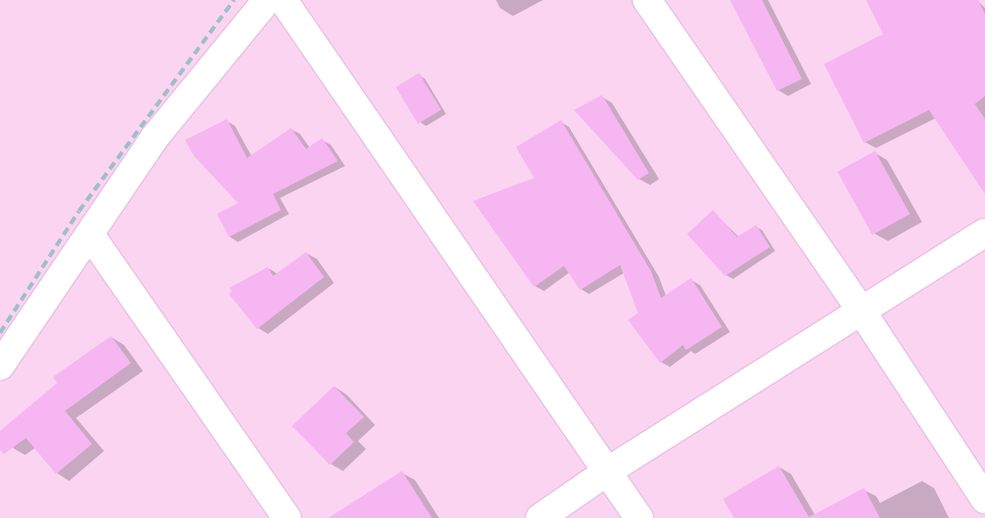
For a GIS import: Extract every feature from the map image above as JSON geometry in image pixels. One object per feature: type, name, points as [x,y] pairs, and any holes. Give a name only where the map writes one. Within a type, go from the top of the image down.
[{"type":"street","points":[[0,366],[91,236],[155,136],[267,0]]},
{"type":"street","points":[[283,0],[639,518]]},
{"type":"street","points":[[647,0],[862,312],[985,499]]},
{"type":"street","points":[[540,518],[608,471],[985,233]]},
{"type":"street","points":[[91,236],[287,518]]},
{"type":"shaded area","points":[[0,0],[985,0],[985,518],[0,518]]},
{"type":"building","points":[[730,0],[762,0],[802,79],[777,91]]},
{"type":"building","points":[[866,0],[978,0],[985,14],[985,96],[975,104],[985,119],[985,194],[929,110],[864,143],[824,64],[883,34]]},
{"type":"building","points":[[419,73],[441,110],[418,124],[396,87]]},
{"type":"building","points":[[602,95],[649,173],[638,180],[574,110]]},
{"type":"building","points":[[227,119],[247,158],[291,128],[306,149],[322,138],[338,161],[273,194],[281,210],[229,237],[217,214],[238,203],[194,156],[185,140]]},
{"type":"building","points":[[561,120],[651,271],[661,298],[691,278],[722,327],[686,350],[683,345],[660,363],[628,320],[638,313],[620,265],[580,290],[564,266],[534,287],[473,201],[534,178],[516,147]]},
{"type":"building","points":[[875,151],[910,214],[872,235],[837,172]]},
{"type":"building","points":[[713,210],[737,237],[756,225],[770,247],[725,276],[687,234]]},
{"type":"building","points":[[306,252],[324,277],[257,329],[229,294],[232,291],[229,288],[268,267],[273,276]]},
{"type":"building","points":[[111,336],[131,363],[65,411],[92,444],[56,474],[26,438],[4,454],[0,450],[0,431],[57,383],[53,377]]},
{"type":"building","points":[[334,386],[364,417],[346,433],[354,442],[330,465],[292,426]]},
{"type":"building","points":[[779,466],[809,517],[864,488],[880,518],[734,518],[723,499]]},
{"type":"building","points":[[402,471],[432,518],[328,518]]},
{"type":"railway","points":[[0,333],[79,211],[234,0]]}]
